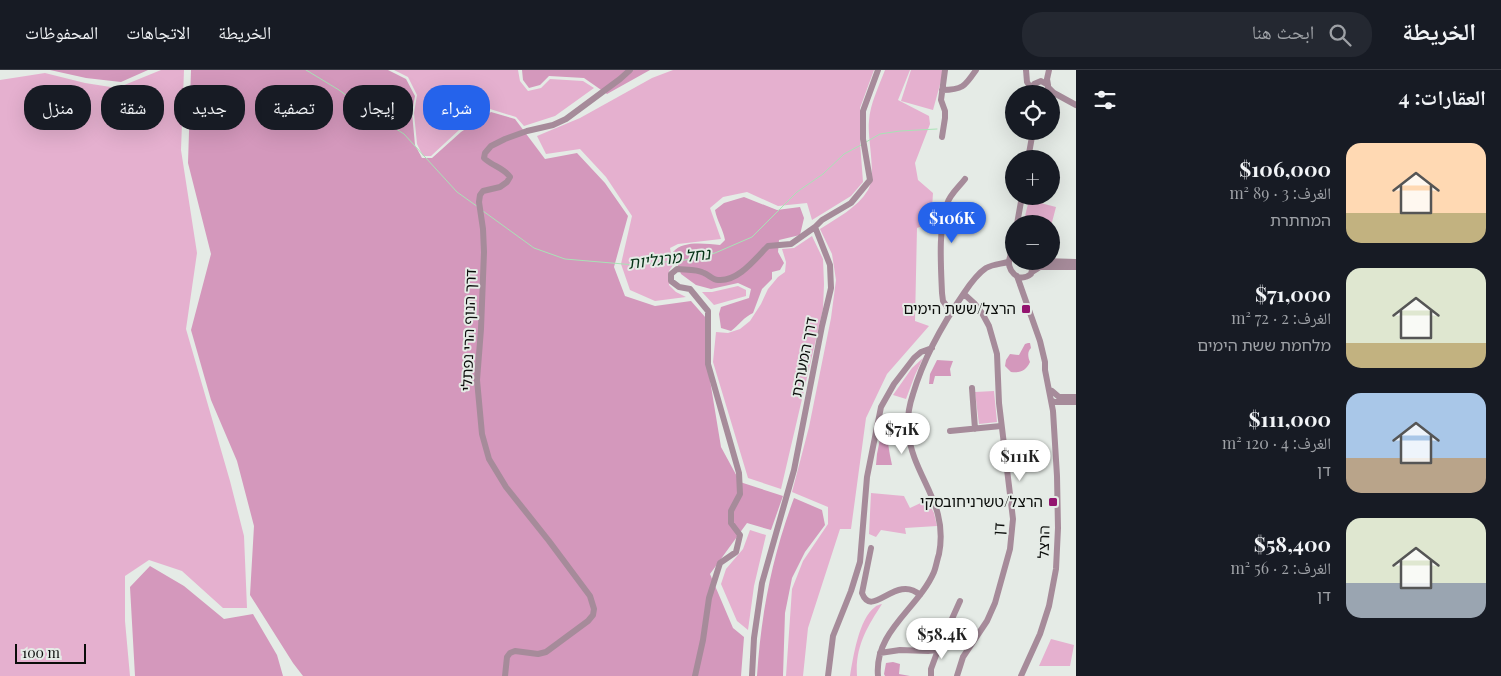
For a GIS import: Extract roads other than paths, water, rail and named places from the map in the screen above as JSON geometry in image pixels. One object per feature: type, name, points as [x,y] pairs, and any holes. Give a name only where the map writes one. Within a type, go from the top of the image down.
[{"type":"street","name":"דרך הנוף הרי נפתלי","points":[[505,676],[507,657],[510,653],[515,650],[538,654],[546,652],[588,622],[593,615],[594,609],[590,596],[506,487],[489,459],[484,443],[477,380],[478,356],[481,342],[484,266],[483,230],[479,202],[480,194],[483,191],[500,187],[510,177],[507,173],[488,162],[484,158],[485,152],[491,146],[505,139],[527,131],[554,125],[566,119],[630,70]]},
{"type":"street","points":[[695,676],[703,640],[709,598],[720,563],[736,552],[740,536],[731,523],[731,510],[740,494],[739,473],[708,364],[708,311],[690,289],[678,287],[671,281],[671,274],[677,269],[703,272],[716,280],[732,279],[768,246],[791,244],[822,220],[851,204],[870,180],[863,139],[863,111],[878,70]]},
{"type":"street","points":[[942,137],[945,118],[941,100],[945,70]]},
{"type":"street","points":[[942,90],[953,90],[963,87],[976,70]]},
{"type":"street","points":[[1033,85],[1048,70]]},
{"type":"street","points":[[1048,70],[1048,85]]},
{"type":"street","points":[[1026,73],[1031,82],[1044,82],[1046,85]]},
{"type":"street","points":[[1026,73],[1029,85]]},
{"type":"street","points":[[1060,97],[1076,105]]},
{"type":"street","points":[[951,312],[943,301],[942,293],[943,221],[949,199],[965,179]]},
{"type":"street","name":"דרך המערכת","points":[[752,676],[754,638],[762,583],[794,470],[831,288],[830,265],[815,227]]},
{"type":"street","points":[[878,676],[880,654],[892,629],[920,594],[935,571],[940,545],[940,521],[934,500],[913,453],[908,430],[913,393],[932,348],[951,312],[981,272],[1005,260]]},
{"type":"street","points":[[1060,262],[1076,262]]},
{"type":"street","points":[[1017,276],[1025,278],[1040,267],[1076,267]]},
{"type":"street","name":"הרצל","points":[[1012,270],[1017,276],[1040,340],[1048,370],[1052,391],[1057,476],[1058,528],[1056,570],[1045,619],[1021,676]]},
{"type":"street","name":"הרצל","points":[[1030,270],[1025,285],[1030,312]]},
{"type":"street","name":"דן","points":[[957,676],[963,657],[992,609],[1010,549],[1013,519],[999,403],[997,354],[989,326],[982,313],[964,294]]},
{"type":"street","points":[[828,676],[834,636],[860,562],[867,477],[881,407],[894,384],[914,358],[921,352],[932,348]]},
{"type":"street","name":"הרצל","points":[[1045,362],[1052,401]]},
{"type":"street","points":[[972,388],[975,429]]},
{"type":"street","points":[[1052,391],[1059,397],[1076,397]]},
{"type":"street","points":[[1052,401],[1076,402]]},
{"type":"street","points":[[950,431],[1002,426]]},
{"type":"street","points":[[871,548],[862,593],[864,597],[870,602],[874,602],[903,588],[915,590],[920,594]]},
{"type":"street","points":[[931,676],[931,669],[938,650],[960,601]]},
{"type":"street","points":[[880,654],[900,650],[928,652],[938,650]]},
{"type":"street","name":"הרצל","points":[[1025,668],[1026,676]]},
{"type":"waterway","name":"נחל מרגליות","points":[[306,70],[404,134],[457,192],[478,207]]},
{"type":"waterway","name":"נחל מרגליות","points":[[866,142],[880,134],[937,129]]},
{"type":"waterway","name":"נחל מרגליות","points":[[483,211],[534,248],[565,259],[635,265],[685,260],[715,253],[752,237],[797,192],[823,174],[844,154],[861,145]]},
{"type":"place","name":"הרצל/ששת הימים","points":[[1026,309]]},
{"type":"place","name":"הרצל/טשרניחובסקי","points":[[1053,502]]}]
